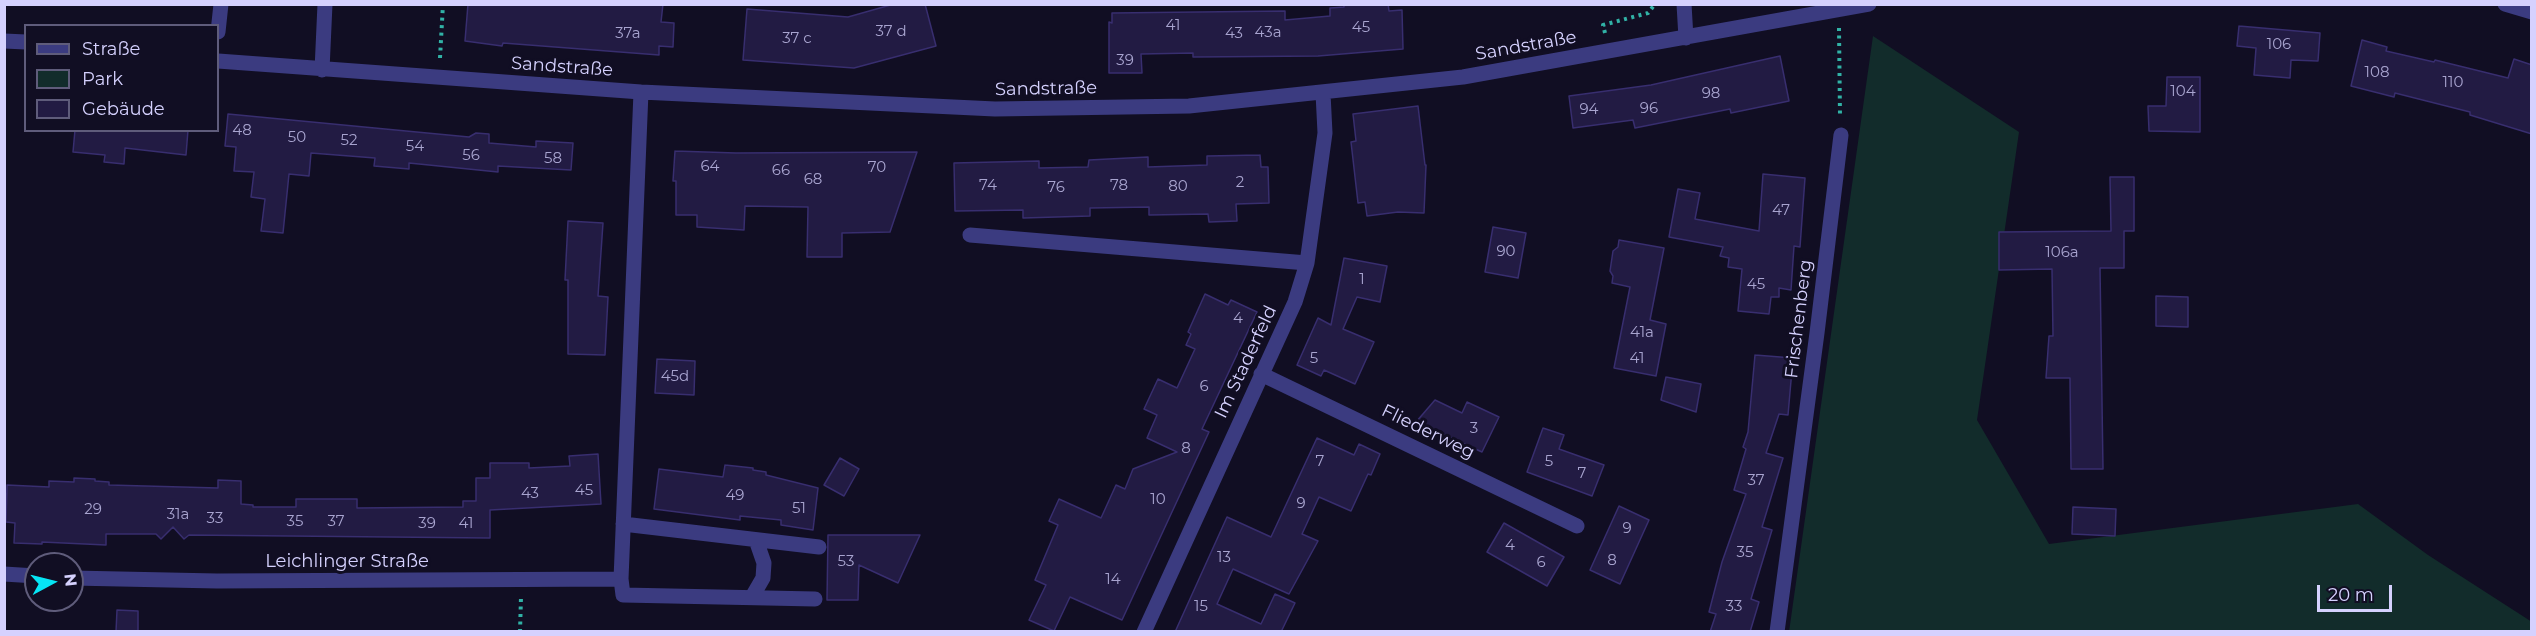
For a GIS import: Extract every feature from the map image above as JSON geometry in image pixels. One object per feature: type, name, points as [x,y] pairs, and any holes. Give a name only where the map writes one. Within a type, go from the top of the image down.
[{"type":"street","points":[[219,24],[221,4]]},
{"type":"street","points":[[322,70],[325,4]]},
{"type":"street","points":[[1684,4],[1686,38]]},
{"type":"street","name":"Sandstraße","points":[[219,61],[641,92],[995,109],[1189,106],[1463,77],[1869,4]]},
{"type":"street","points":[[2505,4],[2532,12]]},
{"type":"street","points":[[4,40],[24,42]]},
{"type":"street","points":[[641,92],[621,579],[623,595],[815,599]]},
{"type":"street","name":"Im Staderfeld","points":[[1144,632],[1295,302],[1307,264],[1324,132],[1323,93]]},
{"type":"street","name":"Frischenberg","points":[[1777,632],[1841,135]]},
{"type":"street","points":[[970,235],[1307,264]]},
{"type":"street","name":"Fliederweg","points":[[1261,374],[1577,526]]},
{"type":"street","points":[[623,524],[819,547]]},
{"type":"street","points":[[752,597],[763,578],[764,571],[764,563],[756,540]]},
{"type":"street","points":[[4,574],[24,575]]},
{"type":"street","name":"Leichlinger Straße","points":[[84,578],[217,581],[621,579]]},
{"type":"path","points":[[439,78],[443,4]]},
{"type":"path","points":[[1608,52],[1603,25],[1648,13],[1655,4]]},
{"type":"path","points":[[1839,9],[1841,135]]},
{"type":"path","points":[[520,632],[521,581]]},
{"type":"green space","points":[[1873,36],[2019,132],[1977,420],[2049,544],[2358,504],[2428,555],[2532,622],[2531,632],[1789,632]]},
{"type":"building","points":[[468,4],[663,4],[661,22],[674,23],[673,47],[659,46],[659,55],[503,43],[502,46],[465,41]]},
{"type":"building","points":[[894,4],[925,4],[936,46],[854,68],[743,60],[747,9],[848,17]]},
{"type":"building","points":[[1344,4],[1388,4],[1389,11],[1402,10],[1403,49],[1318,56],[1193,57],[1193,53],[1141,54],[1142,73],[1109,73],[1109,22],[1112,23],[1112,13],[1285,11],[1285,20],[1330,16],[1330,8],[1344,7]]},
{"type":"building","points":[[2239,26],[2320,33],[2318,61],[2291,60],[2290,78],[2254,75],[2256,48],[2237,46]]},
{"type":"building","points":[[2362,40],[2387,47],[2386,51],[2434,62],[2435,60],[2508,78],[2514,59],[2532,65],[2532,134],[2470,115],[2470,112],[2395,93],[2394,97],[2351,86]]},
{"type":"building","points":[[1780,56],[1789,101],[1731,113],[1730,109],[1635,128],[1633,120],[1573,128],[1569,96],[1651,85]]},
{"type":"building","points":[[2167,77],[2200,77],[2200,132],[2149,131],[2148,106],[2166,106]]},
{"type":"building","points":[[1418,106],[1426,165],[1424,213],[1398,212],[1367,216],[1365,202],[1358,203],[1351,142],[1356,141],[1353,114]]},
{"type":"building","points":[[228,114],[469,137],[476,133],[489,134],[489,143],[536,147],[536,141],[573,143],[571,170],[498,166],[498,172],[409,163],[409,169],[374,166],[375,158],[311,153],[309,176],[289,174],[283,233],[261,231],[265,199],[251,197],[254,172],[234,171],[236,147],[225,146]]},
{"type":"building","points":[[75,132],[188,132],[186,155],[125,148],[124,164],[104,162],[105,155],[73,152]]},
{"type":"building","points":[[675,151],[917,152],[890,232],[842,233],[842,257],[807,257],[808,207],[745,206],[744,230],[697,227],[697,215],[676,215],[676,181],[673,181]]},
{"type":"building","points":[[1260,155],[1261,167],[1268,167],[1269,203],[1236,204],[1237,221],[1209,222],[1208,214],[1149,215],[1149,207],[1090,208],[1090,216],[1023,218],[1023,210],[955,211],[954,163],[1039,161],[1039,168],[1088,167],[1089,160],[1148,157],[1148,167],[1207,165],[1207,156]]},
{"type":"building","points":[[1763,174],[1805,178],[1800,247],[1794,246],[1791,290],[1779,288],[1779,297],[1771,297],[1769,314],[1738,311],[1742,269],[1728,267],[1729,258],[1720,256],[1723,247],[1669,237],[1678,189],[1700,193],[1695,219],[1759,231]]},
{"type":"building","points":[[2110,177],[2134,177],[2134,231],[2124,231],[2124,268],[2100,268],[2103,469],[2071,469],[2070,378],[2046,378],[2049,336],[2053,336],[2052,269],[1999,270],[1999,232],[2111,231]]},
{"type":"building","points":[[568,221],[603,223],[598,296],[608,297],[605,355],[568,354],[568,280],[565,280]]},
{"type":"building","points":[[1493,227],[1526,233],[1518,278],[1485,272]]},
{"type":"building","points":[[1619,240],[1664,248],[1650,320],[1666,324],[1656,376],[1614,368],[1630,287],[1612,283],[1613,276],[1610,271],[1613,251],[1618,247]]},
{"type":"building","points":[[1344,258],[1387,266],[1380,302],[1357,297],[1343,329],[1374,342],[1355,384],[1324,370],[1321,376],[1297,365],[1318,318],[1331,325]]},
{"type":"building","points":[[1205,294],[1228,305],[1231,300],[1257,312],[1202,429],[1209,432],[1122,620],[1070,597],[1054,631],[1029,620],[1046,585],[1035,580],[1058,525],[1049,521],[1059,499],[1101,518],[1116,485],[1125,489],[1133,469],[1177,452],[1147,438],[1157,415],[1144,409],[1158,379],[1177,388],[1195,349],[1186,345],[1191,334],[1188,332]]},
{"type":"building","points":[[2156,296],[2188,297],[2188,327],[2156,326]]},
{"type":"building","points":[[1755,355],[1793,358],[1788,415],[1779,414],[1766,453],[1783,458],[1762,527],[1772,530],[1751,599],[1759,602],[1750,632],[1710,632],[1716,614],[1709,612],[1722,562],[1746,494],[1734,490],[1746,449],[1743,447],[1748,432]]},
{"type":"building","points":[[657,359],[695,361],[694,395],[655,393]]},
{"type":"building","points":[[1666,377],[1701,384],[1696,412],[1661,400]]},
{"type":"building","points":[[1435,400],[1462,413],[1467,402],[1499,417],[1482,452],[1416,422]]},
{"type":"building","points":[[1543,428],[1564,435],[1559,449],[1604,465],[1592,496],[1527,472]]},
{"type":"building","points":[[1317,438],[1354,455],[1359,444],[1380,454],[1351,511],[1319,497],[1302,534],[1318,541],[1289,594],[1233,569],[1217,604],[1261,624],[1275,594],[1295,603],[1281,632],[1175,632],[1227,517],[1271,537]]},
{"type":"building","points":[[598,454],[601,504],[490,510],[490,538],[189,535],[184,539],[173,527],[161,539],[156,534],[106,534],[106,545],[42,542],[42,544],[14,543],[15,523],[6,522],[7,485],[49,487],[49,481],[74,482],[74,478],[95,479],[95,481],[109,482],[109,485],[218,488],[218,480],[241,481],[241,504],[253,505],[253,507],[296,507],[296,499],[357,499],[357,508],[463,507],[463,501],[476,501],[476,478],[490,478],[490,463],[529,463],[529,468],[570,466],[569,456]]},
{"type":"building","points":[[840,458],[859,469],[844,496],[824,485]]},
{"type":"building","points":[[725,465],[753,468],[753,470],[766,472],[766,475],[818,488],[813,530],[781,525],[781,520],[740,516],[740,520],[654,509],[659,469],[723,477]]},
{"type":"building","points":[[1619,506],[1649,520],[1620,584],[1590,570]]},
{"type":"building","points":[[2073,507],[2116,509],[2115,536],[2072,534]]},
{"type":"building","points":[[1504,523],[1564,557],[1547,586],[1487,552]]},
{"type":"building","points":[[828,535],[920,535],[898,583],[859,565],[858,600],[827,600]]},
{"type":"building","points":[[117,610],[138,611],[138,632],[116,632]]}]
